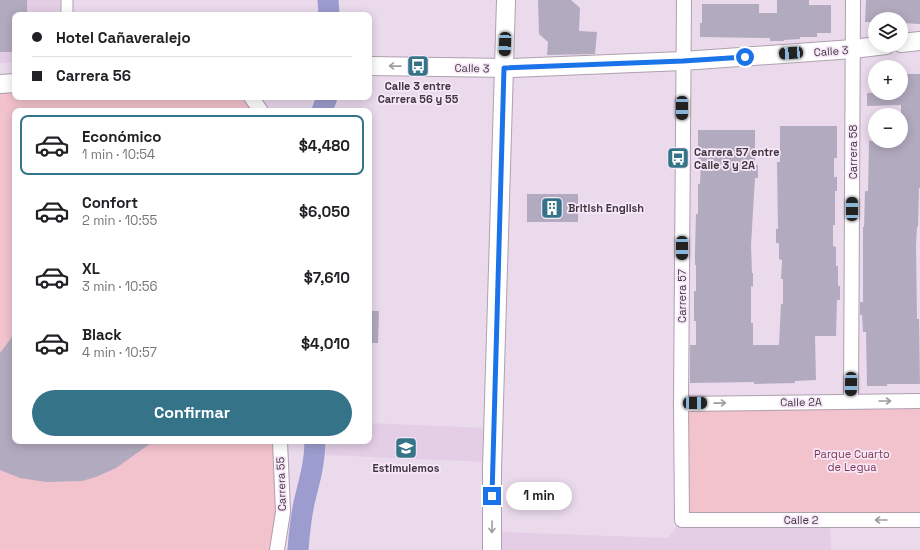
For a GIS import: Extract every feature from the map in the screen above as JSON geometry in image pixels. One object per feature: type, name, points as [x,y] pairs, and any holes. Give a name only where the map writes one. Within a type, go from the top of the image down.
[{"type":"street","points":[[67,0],[67,12]]},
{"type":"street","points":[[492,550],[492,469],[506,0]]},
{"type":"street","name":"Carrera 57","points":[[682,520],[681,404],[684,0]]},
{"type":"street","name":"Carrera 58","points":[[851,400],[853,0]]},
{"type":"street","points":[[908,42],[920,41]]},
{"type":"street","name":"Calle 3","points":[[372,66],[504,68],[683,61],[868,47]]},
{"type":"street","points":[[0,84],[12,83]]},
{"type":"street","name":"Calle 2A","points":[[681,404],[920,400]]},
{"type":"street","name":"Carrera 55","points":[[277,550],[283,512],[280,444]]},
{"type":"street","name":"Calle 2","points":[[682,520],[920,520]]},
{"type":"shaded area","points":[[0,0],[67,0],[67,12],[12,12],[12,63],[0,63]]},
{"type":"shaded area","name":"Estimulemos","points":[[372,423],[486,428],[486,462],[326,455],[325,444],[372,444]]},
{"type":"shaded area","points":[[682,520],[830,520],[831,550],[500,550],[500,532],[668,538]]},
{"type":"green space","points":[[12,83],[12,100],[253,100],[259,108],[12,108],[12,444],[280,444],[277,550],[0,550],[0,84]]},
{"type":"green space","name":"Parque Cuarto de Legua","points":[[920,401],[920,520],[682,520],[681,404]]},
{"type":"building","points":[[0,0],[27,0],[27,12],[12,12],[12,52],[0,52]]},
{"type":"building","points":[[538,0],[571,0],[580,8],[579,31],[597,32],[595,54],[547,55],[548,42],[539,34]]},
{"type":"building","points":[[777,0],[809,0],[809,5],[831,5],[831,33],[817,33],[817,37],[800,37],[800,39],[784,41],[770,41],[770,38],[700,37],[702,4],[759,4],[759,13],[777,13]]},
{"type":"building","points":[[866,0],[920,0],[920,24],[908,23],[908,12],[868,12],[868,22],[865,22]]},
{"type":"building","points":[[908,74],[920,74],[920,188],[916,245],[920,384],[887,384],[887,386],[867,386],[866,332],[863,332],[862,315],[860,315],[860,302],[863,302],[863,227],[865,191],[868,191],[869,148],[908,148],[908,108],[901,108],[901,105],[867,106],[867,93],[868,100],[908,100]]},
{"type":"building","points":[[780,126],[837,126],[837,158],[834,158],[834,177],[837,177],[837,191],[835,191],[835,225],[833,225],[833,246],[836,247],[836,266],[838,266],[840,300],[837,300],[836,336],[815,336],[816,380],[795,381],[795,383],[754,384],[754,382],[690,383],[690,345],[696,345],[696,321],[694,321],[694,291],[696,291],[695,251],[696,214],[698,214],[698,184],[700,184],[701,159],[698,159],[698,130],[755,130],[755,165],[758,165],[758,178],[755,178],[751,245],[753,287],[751,286],[751,323],[753,323],[753,345],[779,345],[781,304],[783,304],[783,279],[781,279],[782,260],[779,259],[779,243],[776,243],[776,229],[778,229],[777,162],[780,162]]},
{"type":"building","name":"British English","points":[[527,194],[578,194],[578,222],[527,222]]},
{"type":"building","points":[[372,311],[379,311],[378,343],[372,343]]},
{"type":"building","points":[[12,337],[12,444],[150,444],[116,468],[96,477],[82,481],[46,482],[20,478],[0,470],[0,353]]},
{"type":"waterway","points":[[328,0],[329,12]]},
{"type":"waterway","points":[[323,108],[326,100]]},
{"type":"waterway","points":[[298,550],[302,515],[313,465],[315,444]]},
{"type":"place","name":"Calle 3 entre Carrera 56 y 55","points":[[418,66]]},
{"type":"place","name":"Carrera 57 entre Calle 3 y 2A","points":[[678,158]]},
{"type":"place","name":"British English","points":[[552,208]]},
{"type":"place","name":"Estimulemos","points":[[406,448]]},
{"type":"route","points":[[492,496],[504,68],[745,57]]}]
